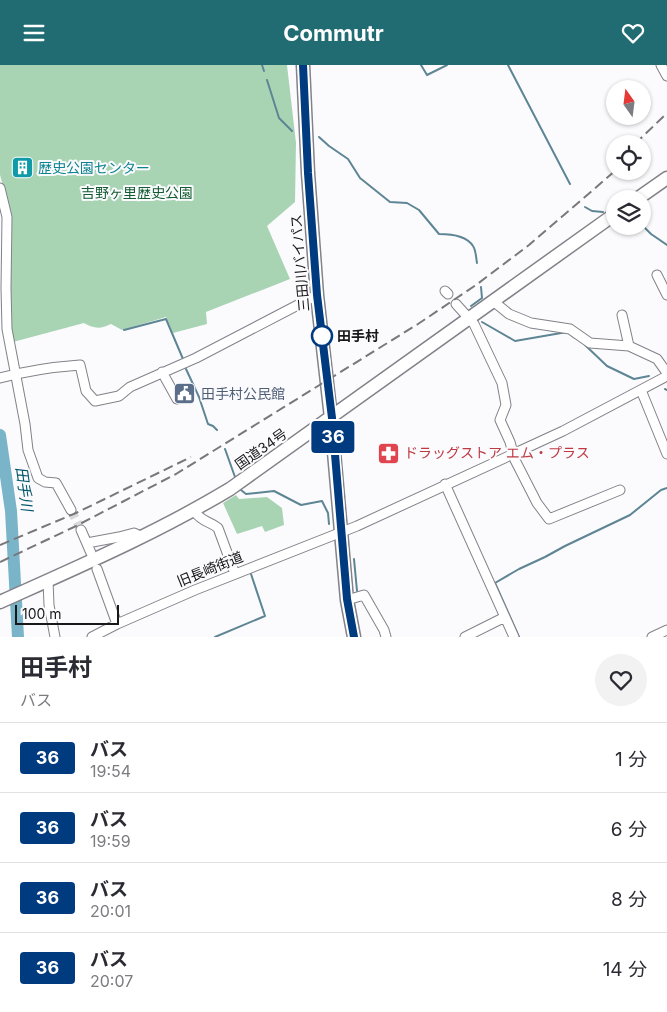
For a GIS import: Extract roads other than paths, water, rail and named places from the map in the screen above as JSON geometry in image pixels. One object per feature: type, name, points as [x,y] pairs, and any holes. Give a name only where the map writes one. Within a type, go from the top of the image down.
[{"type":"highway","name":"三田川バイパス","points":[[303,65],[308,173],[317,295],[332,418],[340,533],[347,599],[354,637]]},
{"type":"highway","points":[[650,190],[667,178]]},
{"type":"highway","name":"国道34号","points":[[0,603],[142,537],[194,511],[230,489],[332,418],[606,220]]},
{"type":"street","points":[[661,65],[667,76]]},
{"type":"street","points":[[0,188],[7,217],[7,329],[26,424],[28,450],[38,478],[45,482],[56,483],[71,510]]},
{"type":"street","points":[[657,275],[667,295]]},
{"type":"street","points":[[0,378],[58,367],[80,365],[86,391],[95,401],[119,396],[130,387],[196,359],[317,295]]},
{"type":"street","points":[[494,301],[509,314],[531,323],[570,329],[590,343],[629,346],[657,359],[667,374]]},
{"type":"street","points":[[456,304],[474,324],[502,383],[506,405],[500,420],[510,442],[512,455],[537,503],[549,519],[620,490]]},
{"type":"street","points":[[622,315],[629,346]]},
{"type":"street","points":[[162,372],[177,399]]},
{"type":"street","name":"旧長崎街道","points":[[92,637],[117,624],[235,574],[340,533],[512,455],[563,431],[641,390],[667,374]]},
{"type":"street","points":[[641,390],[667,454]]},
{"type":"street","points":[[445,484],[514,637]]},
{"type":"street","points":[[194,511],[206,523],[218,528],[235,574]]},
{"type":"street","points":[[81,530],[91,553]]},
{"type":"street","points":[[87,543],[134,533],[142,537]]},
{"type":"street","points":[[97,569],[117,624]]},
{"type":"street","points":[[48,581],[49,605],[55,637]]},
{"type":"street","points":[[347,599],[364,595],[386,637]]},
{"type":"street","points":[[469,636],[504,617]]},
{"type":"street","points":[[652,637],[667,630]]},
{"type":"waterway","points":[[262,65],[264,71]]},
{"type":"waterway","points":[[421,65],[427,75],[447,65]]},
{"type":"waterway","points":[[508,65],[570,184]]},
{"type":"waterway","points":[[267,80],[279,118],[292,131]]},
{"type":"waterway","points":[[319,137],[348,159],[360,178],[390,202],[407,203],[419,210],[439,234],[458,236],[470,242],[475,250],[477,263]]},
{"type":"waterway","points":[[585,207],[592,211],[603,212]]},
{"type":"waterway","points":[[651,234],[667,245]]},
{"type":"waterway","points":[[471,306],[482,298],[481,287]]},
{"type":"waterway","points":[[124,330],[166,319],[183,359]]},
{"type":"waterway","points":[[482,322],[515,341],[567,332],[575,338]]},
{"type":"waterway","points":[[585,345],[607,366],[634,379],[649,376]]},
{"type":"waterway","points":[[186,369],[199,397],[208,424],[217,430]]},
{"type":"waterway","name":"田手川","points":[[0,435],[11,511],[18,637]]},
{"type":"waterway","points":[[225,449],[235,477]]},
{"type":"waterway","points":[[519,637],[495,583],[519,569],[630,515],[661,490],[667,488]]},
{"type":"waterway","points":[[241,490],[246,494],[274,491],[301,505],[322,501],[328,513],[329,524]]},
{"type":"waterway","points":[[354,559],[357,591]]},
{"type":"waterway","points":[[215,637],[265,616],[251,574]]},
{"type":"tunnel","points":[[71,510],[81,530]]},
{"type":"railway","points":[[644,135],[667,113]]},
{"type":"railway","points":[[0,562],[74,527],[176,474],[418,324],[476,285],[529,245],[606,179]]},
{"type":"railway","points":[[0,545],[76,513],[191,457]]},
{"type":"place","name":"歴史公園センター","points":[[22,168]]},
{"type":"place","name":"田手村","points":[[322,336]]},
{"type":"place","name":"田手村公民館","points":[[185,394]]},
{"type":"place","name":"ドラッグストア エム・プラス","points":[[388,453]]},
{"type":"park label","name":"吉野ヶ里歴史公園","points":[[137,193]]}]
